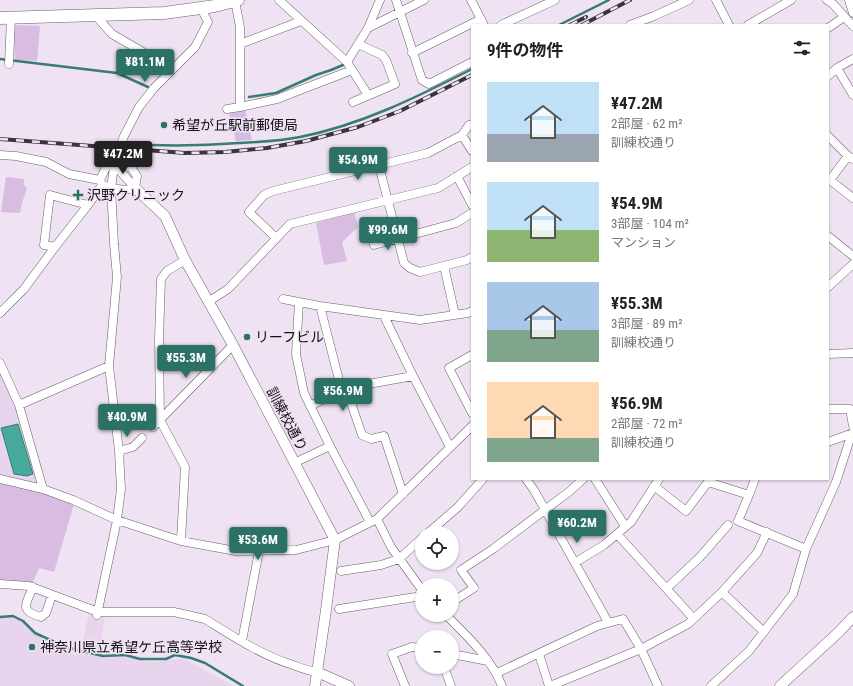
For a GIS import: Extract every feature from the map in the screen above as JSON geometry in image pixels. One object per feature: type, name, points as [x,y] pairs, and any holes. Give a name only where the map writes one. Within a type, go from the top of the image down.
[{"type":"main road","points":[[5,18],[164,13],[199,4],[236,0]]},
{"type":"street","points":[[236,0],[240,27],[240,107]]},
{"type":"street","points":[[279,0],[347,62],[368,95]]},
{"type":"street","points":[[347,62],[368,28],[380,0]]},
{"type":"street","points":[[396,0],[422,80],[429,84],[471,63]]},
{"type":"street","points":[[368,28],[424,0]]},
{"type":"street","points":[[471,0],[482,22]]},
{"type":"street","points":[[503,24],[555,0]]},
{"type":"street","points":[[633,24],[690,0]]},
{"type":"street","points":[[716,0],[728,24]]},
{"type":"street","points":[[828,0],[853,26]]},
{"type":"street","points":[[849,0],[853,13]]},
{"type":"street","points":[[750,24],[786,1]]},
{"type":"street","points":[[98,613],[117,520],[121,489],[119,451],[109,366],[117,277],[111,188],[114,164],[124,136],[139,107],[154,88],[195,47],[208,22],[199,4]]},
{"type":"street","points":[[95,15],[112,34],[172,69]]},
{"type":"street","points":[[829,27],[844,17]]},
{"type":"street","points":[[5,18],[9,64]]},
{"type":"street","points":[[240,44],[301,21]]},
{"type":"street","points":[[412,53],[471,27]]},
{"type":"street","points":[[352,102],[395,84],[386,60],[382,55],[358,44]]},
{"type":"street","points":[[829,75],[837,68],[853,59]]},
{"type":"street","points":[[837,68],[853,95]]},
{"type":"street","points":[[227,109],[278,99],[352,70]]},
{"type":"street","points":[[276,238],[249,212],[264,196],[273,191],[428,153],[462,135],[471,124]]},
{"type":"street","points":[[462,135],[471,149]]},
{"type":"street","points":[[829,137],[851,158],[830,180],[853,198]]},
{"type":"street","points":[[0,155],[46,162],[69,174],[101,183],[111,188],[130,190],[136,188],[114,164]]},
{"type":"street","points":[[0,313],[24,289],[55,246],[88,205],[101,183],[107,165],[114,164]]},
{"type":"street","points":[[379,166],[404,263],[410,268],[420,272],[467,260],[471,258]]},
{"type":"street","points":[[208,302],[228,289],[290,224],[438,188],[471,168]]},
{"type":"street","points":[[457,176],[471,204]]},
{"type":"street","name":"訓練校通り","points":[[136,188],[165,216],[185,260],[233,346],[334,540]]},
{"type":"street","points":[[55,246],[44,245],[50,195],[88,205]]},
{"type":"street","points":[[374,245],[456,223],[471,214]]},
{"type":"street","points":[[829,237],[853,256]]},
{"type":"street","points":[[181,541],[185,467],[160,420],[159,339],[160,279],[167,271],[185,260]]},
{"type":"street","points":[[829,286],[853,264]]},
{"type":"street","points":[[444,266],[455,315]]},
{"type":"street","points":[[283,299],[384,316],[420,320],[471,312]]},
{"type":"street","points":[[299,302],[296,354],[304,393],[330,446],[374,521],[415,581]]},
{"type":"street","points":[[320,306],[339,380],[346,388],[362,435],[371,439],[384,436],[403,494]]},
{"type":"street","points":[[384,316],[450,447]]},
{"type":"street","points":[[153,427],[233,346]]},
{"type":"street","points":[[829,354],[853,353]]},
{"type":"street","points":[[471,357],[449,368],[471,411]]},
{"type":"street","points":[[0,363],[19,405],[43,489]]},
{"type":"street","points":[[19,405],[109,366]]},
{"type":"street","points":[[310,406],[346,388],[413,376]]},
{"type":"street","points":[[711,686],[749,651],[793,594],[806,549],[836,482],[853,431],[850,409],[829,409]]},
{"type":"street","points":[[0,479],[43,489],[73,500],[117,520],[181,541],[236,551],[296,550],[334,540],[374,521],[471,427]]},
{"type":"street","points":[[829,442],[853,431]]},
{"type":"street","points":[[119,451],[133,447],[142,438]]},
{"type":"street","points":[[294,463],[330,446]]},
{"type":"street","points":[[436,526],[458,508],[482,480]]},
{"type":"street","points":[[527,480],[576,562],[608,622]]},
{"type":"street","points":[[459,598],[474,588],[461,570],[497,546],[544,509],[570,491],[582,480]]},
{"type":"street","points":[[596,480],[625,526]]},
{"type":"street","points":[[755,480],[738,520],[806,549]]},
{"type":"street","points":[[576,562],[604,546],[631,522],[657,482],[686,510],[708,482],[749,495]]},
{"type":"street","points":[[667,588],[700,557],[728,525]]},
{"type":"street","points":[[539,654],[550,686],[641,649],[688,624],[722,592],[757,553],[767,532]]},
{"type":"street","points":[[617,534],[693,618]]},
{"type":"street","points":[[315,686],[334,540]]},
{"type":"street","points":[[341,571],[381,565],[399,559],[415,544]]},
{"type":"street","points":[[242,641],[260,551]]},
{"type":"street","points":[[0,584],[16,584],[33,587],[98,613],[174,612],[198,616],[206,619],[257,651],[311,672],[317,672],[349,686]]},
{"type":"street","points":[[33,587],[26,606],[26,610],[30,614],[41,617],[46,613],[52,595]]},
{"type":"street","points":[[722,592],[764,632]]},
{"type":"street","points":[[339,609],[415,597]]},
{"type":"street","points":[[780,686],[839,632],[853,617]]},
{"type":"street","points":[[497,673],[597,626],[623,619],[641,649],[658,686]]},
{"type":"street","points":[[453,622],[473,642],[488,661],[497,673],[502,686]]},
{"type":"street","points":[[405,686],[392,654],[415,647]]},
{"type":"street","points":[[459,655],[488,661]]},
{"type":"street","points":[[447,674],[451,686]]},
{"type":"shaded area","points":[[14,25],[40,26],[37,61],[15,60]]},
{"type":"shaded area","points":[[245,109],[252,140],[236,141],[229,113]]},
{"type":"shaded area","points":[[6,177],[24,179],[24,185],[27,188],[20,213],[1,212]]},
{"type":"shaded area","points":[[354,212],[358,227],[342,242],[347,261],[324,265],[316,223]]},
{"type":"shaded area","points":[[0,366],[17,404],[38,480],[34,483],[0,475]]},
{"type":"shaded area","points":[[18,424],[33,474],[27,476],[14,474],[1,428]]},
{"type":"shaded area","points":[[0,483],[43,493],[74,504],[54,572],[39,568],[32,584],[0,580]]},
{"type":"shaded area","name":"神奈川県立希望ケ丘高等学校","points":[[89,614],[105,616],[99,656],[107,658],[123,657],[152,662],[183,658],[234,686],[0,686],[0,618],[12,617],[23,622],[36,635],[51,643],[80,652]]},
{"type":"waterway","points":[[561,24],[609,0]]},
{"type":"waterway","points":[[0,59],[117,73],[148,87]]},
{"type":"waterway","points":[[249,97],[276,93],[343,65]]},
{"type":"waterway","points":[[124,144],[210,145],[270,141],[300,137],[323,132],[367,118],[409,100],[471,70]]},
{"type":"waterway","points":[[0,617],[13,616],[23,621],[35,633],[59,644],[103,656],[125,655],[140,659],[166,659],[175,655],[191,658],[205,663],[243,686]]},
{"type":"railway","points":[[584,24],[630,0]]},
{"type":"railway","points":[[572,24],[586,17]]},
{"type":"railway","points":[[0,139],[185,153],[225,152],[267,148],[306,141],[358,127],[400,111],[471,76]]},
{"type":"place","name":"希望が丘駅前郵便局","points":[[164,125]]},
{"type":"place","name":"沢野クリニック","points":[[78,195]]},
{"type":"place","name":"リーフビル","points":[[247,337]]},
{"type":"place","name":"神奈川県立希望ケ丘高等学校","points":[[32,647]]}]
